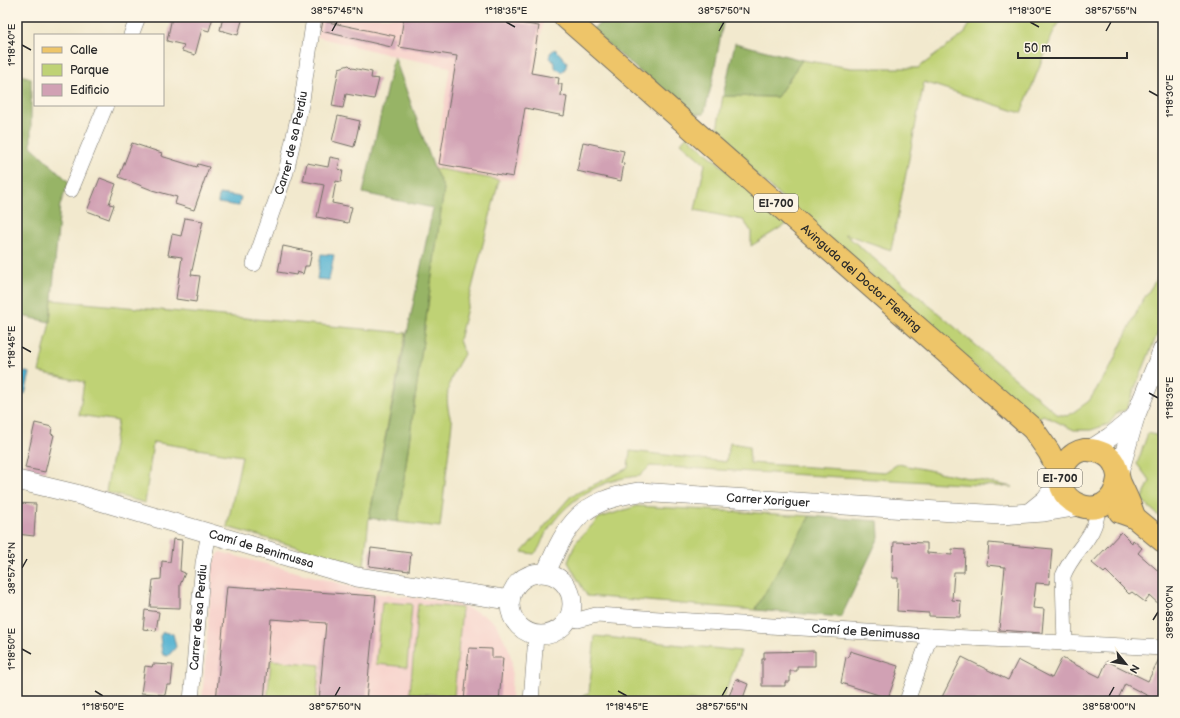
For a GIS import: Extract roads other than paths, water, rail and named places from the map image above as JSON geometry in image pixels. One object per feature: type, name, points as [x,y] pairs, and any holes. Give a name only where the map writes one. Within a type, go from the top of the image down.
[{"type":"main road","name":"Avinguda del Doctor Fleming","points":[[565,17],[1033,428],[1049,452],[1060,477]]},
{"type":"main road","name":"Avinguda del Doctor Fleming","points":[[1033,428],[1085,450]]},
{"type":"main road","name":"EI-700","points":[[1134,517],[1118,477],[1116,467],[1106,454],[1085,450],[1067,460],[1060,477],[1064,493],[1068,498],[1134,517],[1163,541]]},
{"type":"main road","points":[[1093,506],[1113,495],[1118,477]]},
{"type":"street","points":[[132,34],[138,17]]},
{"type":"street","name":"Carrer de sa Perdiu","points":[[254,264],[286,172],[302,100],[314,17]]},
{"type":"street","points":[[71,190],[106,106]]},
{"type":"street","points":[[1118,477],[1135,417],[1163,349]]},
{"type":"street","points":[[1085,450],[1110,437],[1135,417]]},
{"type":"street","points":[[1030,512],[1046,499],[1060,477]]},
{"type":"street","name":"Camí de Benimussa","points":[[17,480],[76,494],[357,577],[510,600]]},
{"type":"street","name":"Carrer Xoriguer","points":[[546,573],[558,545],[573,521],[590,506],[617,496],[639,492],[1001,515],[1093,506]]},
{"type":"street","points":[[1065,644],[1064,576],[1067,566],[1091,534],[1097,520],[1093,506]]},
{"type":"street","name":"Carrer de sa Perdiu","points":[[191,701],[203,563],[208,534]]},
{"type":"street","points":[[546,573],[559,578],[568,589],[572,602],[570,616],[562,627],[550,634],[536,636],[521,629],[512,616],[510,600],[516,584],[530,575],[546,573]]},
{"type":"street","name":"Camí de Benimussa","points":[[570,616],[578,620],[596,615],[1065,644],[1163,648]]},
{"type":"street","points":[[531,701],[536,636]]},
{"type":"street","points":[[907,701],[930,636]]},
{"type":"water","points":[[555,49],[567,62],[563,72],[556,69],[550,58],[550,53]]},
{"type":"water","points":[[219,194],[241,197],[239,206],[218,203]]},
{"type":"water","points":[[321,254],[334,255],[329,280],[317,279]]},
{"type":"water","points":[[21,371],[30,373],[25,394],[17,392]]},
{"type":"water","points":[[163,632],[173,634],[176,647],[168,656],[163,655],[162,651],[160,636]]}]
